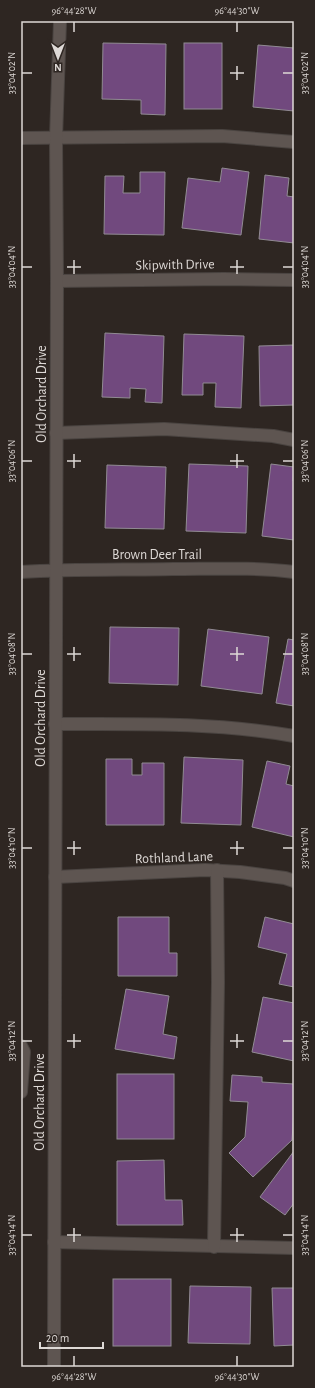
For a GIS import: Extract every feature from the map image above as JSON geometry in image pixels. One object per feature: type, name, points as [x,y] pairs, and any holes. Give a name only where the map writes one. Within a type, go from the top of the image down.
[{"type":"street","name":"Old Orchard Drive","points":[[54,1367],[57,281],[56,138],[60,21]]},
{"type":"street","points":[[21,138],[222,136],[294,142]]},
{"type":"street","name":"Skipwith Drive","points":[[57,281],[224,279],[294,280]]},
{"type":"street","points":[[56,433],[164,429],[273,436],[294,440]]},
{"type":"street","name":"Brown Deer Trail","points":[[21,572],[56,570],[234,569],[279,570],[294,572]]},
{"type":"street","points":[[55,724],[164,724],[265,731],[294,736]]},
{"type":"street","points":[[214,1247],[218,982],[217,870]]},
{"type":"street","name":"Rothland Lane","points":[[55,877],[217,870],[285,878],[294,881]]},
{"type":"street","points":[[21,1046],[24,1052],[21,1092]]},
{"type":"street","points":[[54,1242],[294,1248]]},
{"type":"building","points":[[103,43],[166,44],[165,115],[141,114],[141,100],[102,99]]},
{"type":"building","points":[[184,43],[222,43],[222,109],[184,109]]},
{"type":"building","points":[[258,45],[294,48],[294,111],[253,107]]},
{"type":"building","points":[[222,168],[249,172],[241,235],[182,228],[188,178],[220,182]]},
{"type":"building","points":[[140,172],[165,172],[164,235],[104,234],[105,176],[124,176],[123,193],[140,193]]},
{"type":"building","points":[[265,175],[289,178],[287,196],[294,197],[294,243],[259,239]]},
{"type":"building","points":[[105,333],[164,336],[162,403],[145,402],[146,389],[130,388],[130,398],[102,397]]},
{"type":"building","points":[[184,334],[244,336],[241,408],[215,407],[216,383],[203,383],[203,395],[182,395]]},
{"type":"building","points":[[294,345],[294,405],[260,406],[259,346]]},
{"type":"building","points":[[189,464],[248,466],[246,533],[186,531]]},
{"type":"building","points":[[271,464],[294,467],[294,540],[262,536]]},
{"type":"building","points":[[107,465],[166,467],[164,529],[105,528]]},
{"type":"building","points":[[110,627],[179,628],[178,685],[109,683]]},
{"type":"building","points":[[208,629],[269,637],[262,694],[201,686]]},
{"type":"building","points":[[288,639],[294,640],[294,706],[276,703]]},
{"type":"building","points":[[184,757],[243,760],[241,825],[181,823]]},
{"type":"building","points":[[106,759],[132,759],[132,775],[142,775],[142,763],[164,763],[164,825],[106,825]]},
{"type":"building","points":[[267,761],[290,766],[286,784],[294,786],[294,837],[252,827]]},
{"type":"building","points":[[118,917],[169,917],[169,953],[177,953],[177,976],[118,976]]},
{"type":"building","points":[[265,917],[294,924],[294,987],[279,984],[287,954],[258,947]]},
{"type":"building","points":[[126,989],[169,996],[163,1034],[177,1037],[174,1059],[115,1049]]},
{"type":"building","points":[[263,997],[294,1003],[294,1061],[252,1052]]},
{"type":"building","points":[[117,1074],[174,1074],[174,1139],[117,1139]]},
{"type":"building","points":[[232,1075],[262,1077],[262,1082],[294,1084],[292,1140],[253,1177],[229,1153],[245,1137],[248,1102],[230,1101]]},
{"type":"building","points":[[294,1151],[294,1203],[285,1215],[260,1197]]},
{"type":"building","points":[[164,1160],[165,1200],[182,1200],[183,1225],[117,1225],[117,1161]]},
{"type":"building","points":[[113,1279],[171,1279],[171,1346],[113,1346]]},
{"type":"building","points":[[190,1286],[251,1287],[250,1344],[188,1343]]},
{"type":"building","points":[[272,1288],[294,1288],[294,1345],[274,1346]]}]
